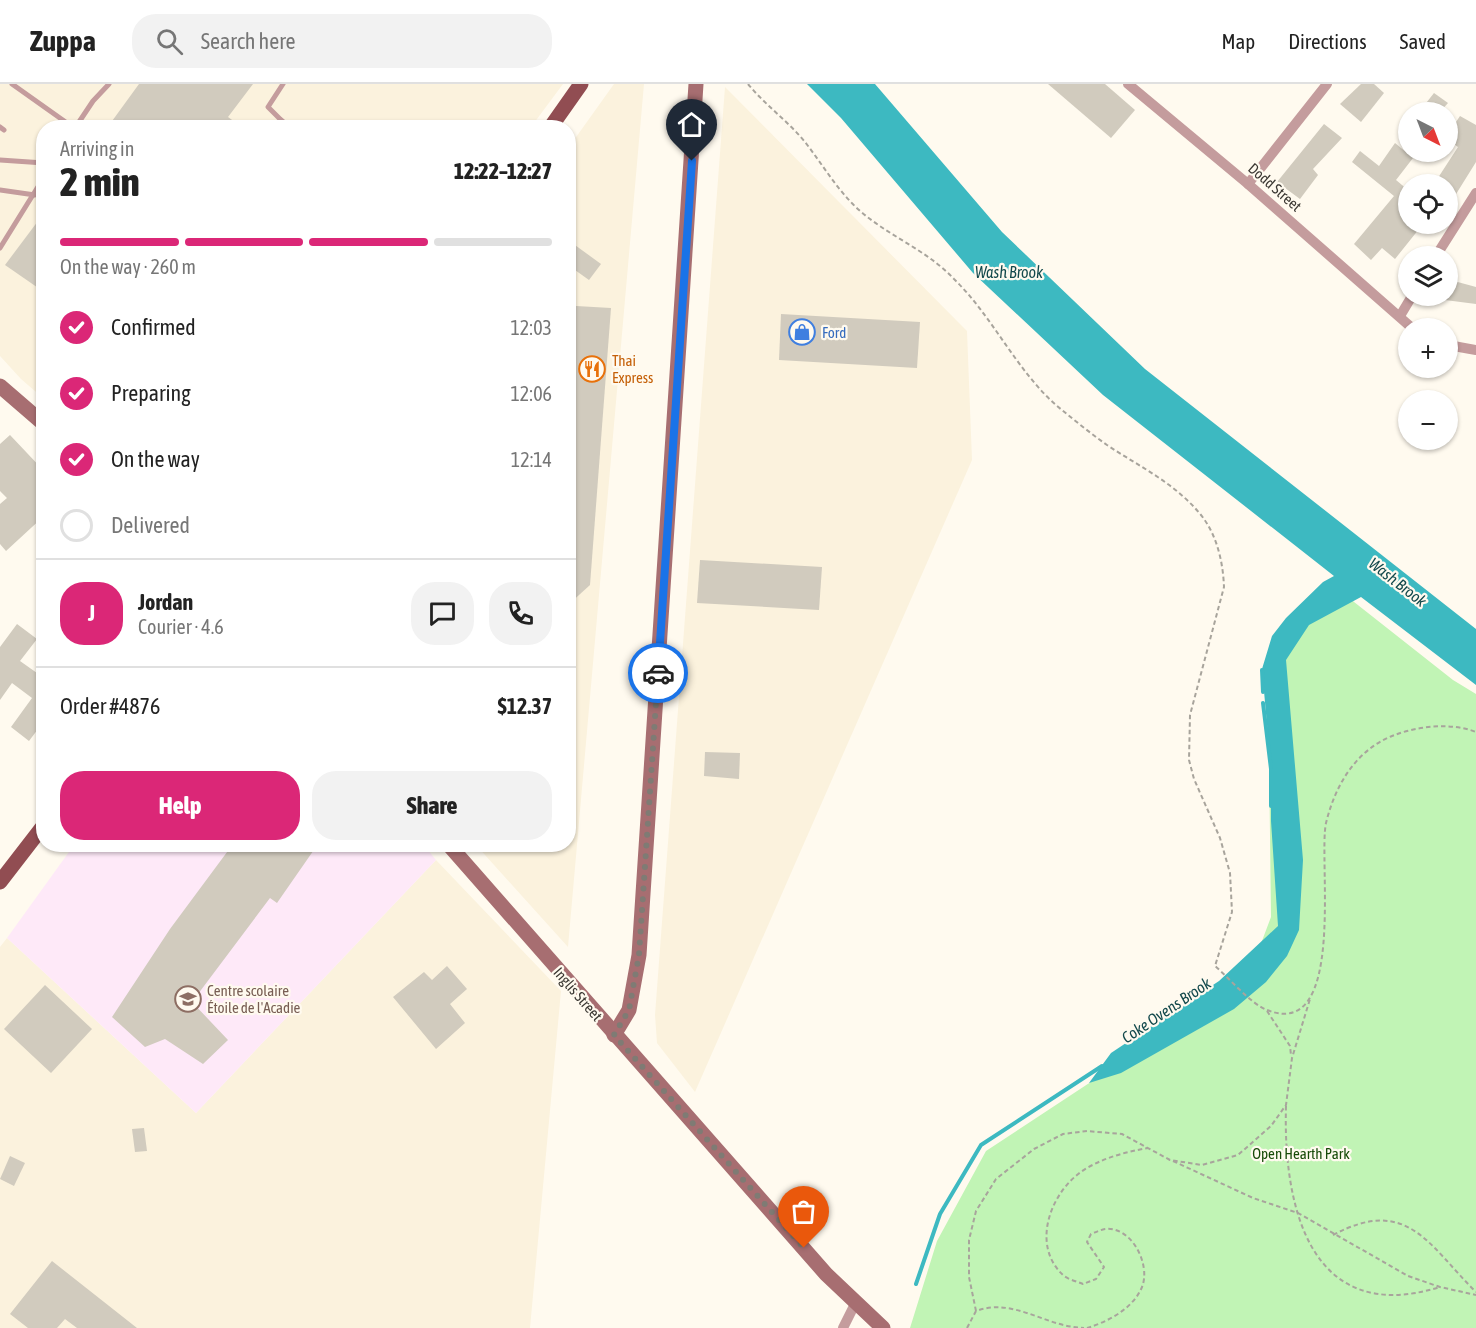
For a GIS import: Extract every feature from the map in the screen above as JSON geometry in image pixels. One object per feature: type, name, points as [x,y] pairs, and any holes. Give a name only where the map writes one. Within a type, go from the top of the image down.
[{"type":"main road","points":[[556,120],[581,84]]},
{"type":"main road","points":[[0,882],[36,835]]},
{"type":"street","points":[[614,1035],[629,1010],[639,955],[696,84]]},
{"type":"street","name":"Dodd Street","points":[[1128,84],[1400,316]]},
{"type":"street","points":[[1248,184],[1327,84]]},
{"type":"street","points":[[1443,246],[1476,193]]},
{"type":"street","points":[[1400,316],[1406,306]]},
{"type":"street","points":[[1458,347],[1476,350]]},
{"type":"street","points":[[0,386],[36,417]]},
{"type":"street","name":"Inglis Street","points":[[454,852],[855,1304],[883,1328]]},
{"type":"street","points":[[843,1328],[855,1304]]},
{"type":"lane","points":[[12,84],[63,120]]},
{"type":"lane","points":[[80,120],[109,84]]},
{"type":"lane","points":[[281,120],[268,107],[283,84]]},
{"type":"lane","points":[[0,160],[36,162]]},
{"type":"lane","points":[[0,190],[35,195],[0,248]]},
{"type":"path","points":[[748,84],[764,104],[804,140],[839,189],[860,210],[942,266],[965,289],[1032,378],[1056,404],[1106,444],[1173,485],[1202,516],[1216,542],[1223,568],[1224,587],[1190,715],[1189,760],[1194,779],[1220,838],[1230,873],[1232,912],[1215,966],[1266,1010],[1290,1046],[1292,1058]]},
{"type":"path","points":[[1334,1279],[1310,1253],[1300,1230],[1298,1213],[1289,1187],[1285,1148],[1286,1105],[1292,1058],[1311,998],[1324,945],[1326,825],[1336,792],[1347,772],[1366,752],[1383,740],[1401,732],[1438,726],[1476,732]]},
{"type":"path","points":[[1266,1010],[1287,1015],[1301,1009],[1311,998]]},
{"type":"path","points":[[1170,1160],[1202,1165],[1238,1155],[1271,1126],[1286,1105]]},
{"type":"path","points":[[967,1328],[976,1311],[969,1277],[969,1240],[976,1211],[996,1179],[1034,1149],[1063,1134],[1087,1131],[1122,1134],[1170,1160],[1253,1198],[1298,1213],[1332,1235],[1408,1276],[1440,1287],[1476,1294]]},
{"type":"path","points":[[976,1311],[989,1306],[1006,1306],[1065,1328],[1086,1328],[1107,1322],[1123,1310],[1142,1287],[1144,1263],[1137,1247],[1119,1232],[1106,1229],[1091,1234],[1087,1242],[1104,1267],[1096,1279],[1083,1284],[1062,1275],[1047,1250],[1046,1229],[1053,1205],[1067,1184],[1085,1169],[1113,1155],[1148,1148]]},
{"type":"path","points":[[1332,1235],[1354,1224],[1382,1219],[1409,1229],[1432,1242],[1476,1294]]},
{"type":"path","points":[[1388,1300],[1421,1295],[1440,1287]]},
{"type":"path","points":[[1349,1290],[1365,1296]]},
{"type":"shaded area","points":[[0,84],[563,84],[536,120],[36,120],[36,392],[0,356]]},
{"type":"shaded area","points":[[614,84],[644,84],[568,947],[482,852],[576,852],[576,137]]},
{"type":"shaded area","points":[[725,87],[967,331],[972,460],[695,1092],[657,1043],[655,1015]]},
{"type":"shaded area","name":"Centre scolaire Étoile de l'Acadie","points":[[69,852],[430,852],[436,860],[196,1113],[7,938]]},
{"type":"shaded area","points":[[436,860],[561,991],[530,1328],[0,1328],[0,947],[7,938],[196,1113]]},
{"type":"green space","name":"Open Hearth Park","points":[[1349,598],[1453,680],[1476,694],[1476,1328],[910,1328],[937,1241],[986,1151],[1229,991],[1251,970],[1271,917],[1268,673],[1301,625]]},
{"type":"water","name":"Wash Brook","points":[[807,84],[875,84],[1002,232],[1145,369],[1476,629],[1476,685],[1361,597],[1309,625],[1286,660],[1303,860],[1299,930],[1287,956],[1266,982],[1234,1009],[1121,1073],[1089,1083],[1111,1053],[1219,981],[1278,926],[1271,821],[1271,769],[1262,669],[1272,636],[1286,618],[1323,582],[1334,576],[1103,395],[973,273],[841,118]]},
{"type":"building","points":[[139,84],[253,84],[228,117],[232,120],[113,120]]},
{"type":"building","points":[[1048,84],[1105,84],[1135,110],[1111,138]]},
{"type":"building","points":[[1361,84],[1374,84],[1384,93],[1361,122],[1340,104]]},
{"type":"building","points":[[1434,93],[1447,102],[1427,102]]},
{"type":"building","points":[[1460,116],[1476,125],[1476,162],[1458,191],[1458,174],[1440,174],[1448,162],[1458,162],[1458,119]]},
{"type":"building","points":[[1324,124],[1342,138],[1313,169],[1318,175],[1300,199],[1277,182]]},
{"type":"building","points":[[1395,143],[1398,146],[1398,162],[1410,162],[1401,174],[1398,174],[1396,180],[1398,182],[1398,234],[1415,234],[1405,246],[1398,246],[1398,255],[1395,259],[1382,248],[1371,260],[1354,244],[1394,196],[1352,162],[1360,151],[1379,166]]},
{"type":"building","points":[[36,224],[36,286],[5,265]]},
{"type":"building","points":[[576,246],[601,264],[589,280],[576,271]]},
{"type":"building","points":[[1458,282],[1476,287],[1476,304],[1458,302]]},
{"type":"building","points":[[576,306],[611,308],[590,585],[576,598]]},
{"type":"building","points":[[781,314],[920,322],[917,368],[779,360]]},
{"type":"building","points":[[10,435],[36,463],[36,523],[6,551],[0,544],[0,504],[7,498],[0,491],[0,444]]},
{"type":"building","points":[[700,560],[822,567],[819,610],[697,603]]},
{"type":"building","points":[[17,624],[36,638],[20,661],[36,672],[36,732],[29,741],[11,727],[32,698],[12,683],[0,700],[0,647]]},
{"type":"building","points":[[705,752],[740,753],[739,779],[704,776]]},
{"type":"building","name":"Centre scolaire Étoile de l'Acadie","points":[[227,852],[312,852],[277,903],[270,898],[192,1002],[228,1040],[203,1064],[165,1039],[145,1047],[112,1017],[170,929]]},
{"type":"building","points":[[447,966],[467,989],[450,1004],[465,1023],[436,1049],[393,997],[424,972],[432,980]]},
{"type":"building","points":[[45,985],[92,1029],[51,1073],[4,1029]]},
{"type":"building","points":[[144,1128],[147,1151],[135,1152],[132,1129]]},
{"type":"building","points":[[10,1156],[25,1163],[14,1186],[0,1179]]},
{"type":"building","points":[[52,1261],[137,1328],[77,1328],[65,1319],[57,1328],[28,1328],[10,1314]]},
{"type":"waterway","name":"Coke Ovens Brook","points":[[1262,670],[1263,692]]},
{"type":"waterway","name":"Coke Ovens Brook","points":[[1263,703],[1271,769],[1271,806]]},
{"type":"waterway","name":"Coke Ovens Brook","points":[[916,1284],[940,1214],[981,1145],[1102,1066]]},
{"type":"way so far","points":[[658,673],[639,955],[629,1010],[614,1035],[804,1248]]},
{"type":"place","name":"Ford","points":[[802,332]]},
{"type":"place","name":"Thai Express","points":[[592,369]]},
{"type":"place","name":"Centre scolaire Étoile de l'Acadie","points":[[188,999]]},
{"type":"route","points":[[658,673],[692,161]]}]
